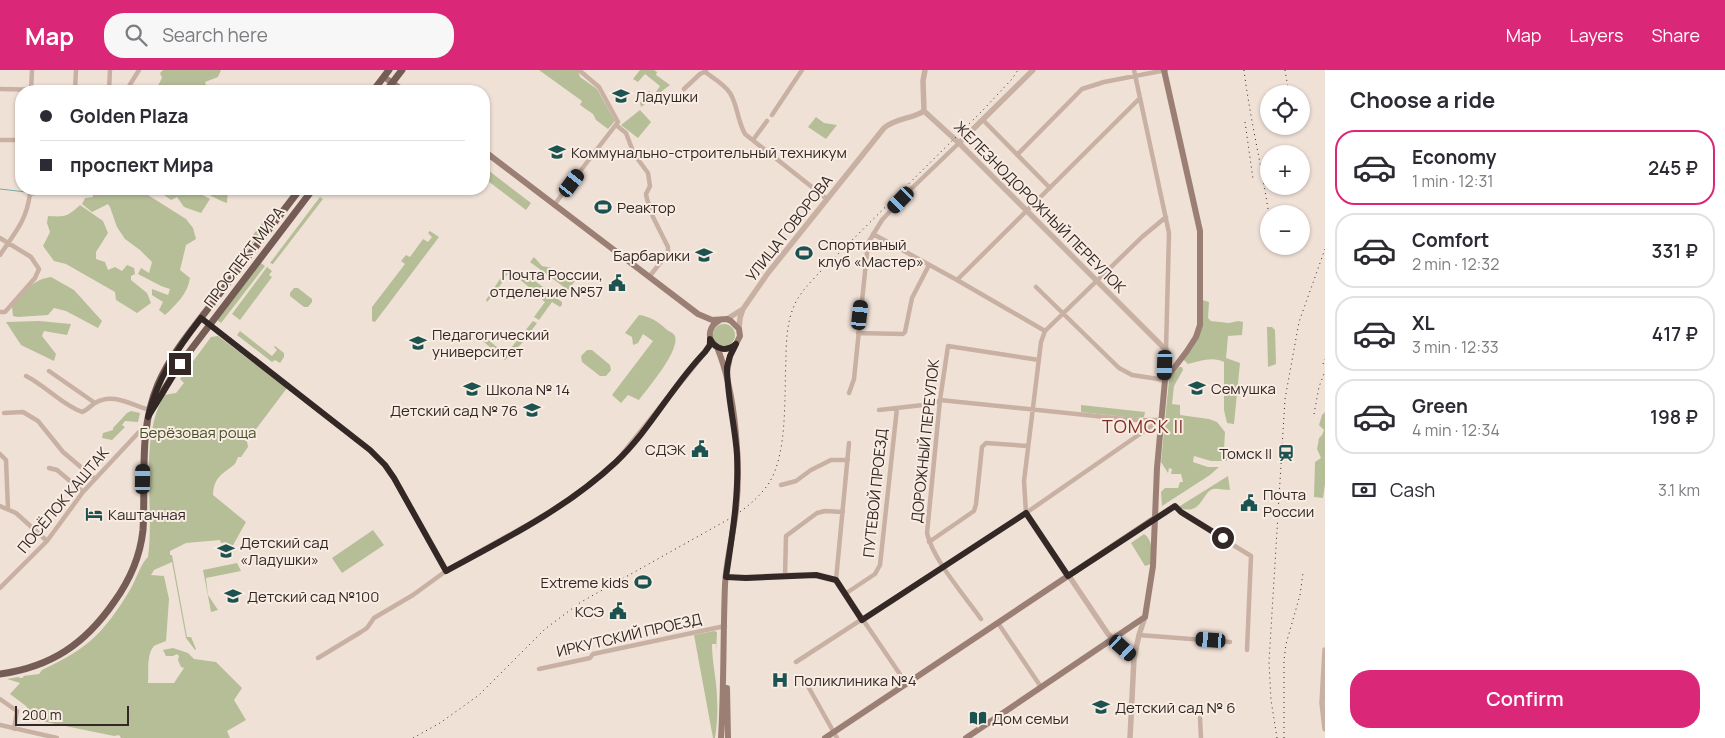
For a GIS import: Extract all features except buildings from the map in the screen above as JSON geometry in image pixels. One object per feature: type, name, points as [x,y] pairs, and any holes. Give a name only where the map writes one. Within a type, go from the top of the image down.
[{"type":"main road","points":[[378,85],[389,70]]},
{"type":"main road","points":[[393,83],[402,70]]},
{"type":"main road","points":[[966,738],[1145,617],[1153,566],[1160,420],[1165,380],[1196,337],[1200,325],[1200,231],[1165,70]]},
{"type":"main road","points":[[384,77],[396,85]]},
{"type":"main road","points":[[490,156],[698,314],[710,320],[724,320],[734,323],[739,329],[740,336],[728,361],[727,379]]},
{"type":"main road","name":"ПРОСПЕКТ МИРА","points":[[0,674],[22,671],[40,665],[73,646],[97,625],[128,582],[138,560],[142,540],[145,431],[157,387],[172,359],[201,318],[295,195]]},
{"type":"main road","name":"ПРОСПЕКТ МИРА","points":[[149,414],[180,364],[308,195]]},
{"type":"main road","points":[[250,253],[260,260]]},
{"type":"main road","points":[[698,314],[705,323],[710,337],[718,347],[727,379],[734,428],[737,477],[736,515],[726,577],[721,738]]},
{"type":"main road","points":[[710,337],[713,325],[724,320]]},
{"type":"main road","points":[[718,347],[728,349],[736,344]]},
{"type":"main road","points":[[825,738],[835,735],[906,683],[1155,518]]},
{"type":"main road","points":[[1139,530],[1149,533],[1154,538]]},
{"type":"main road","points":[[725,626],[728,737]]},
{"type":"street","points":[[31,85],[32,70]]},
{"type":"street","points":[[75,85],[76,70]]},
{"type":"street","points":[[109,85],[110,70]]},
{"type":"street","points":[[130,85],[139,70]]},
{"type":"street","points":[[554,205],[618,122],[599,87],[579,70]]},
{"type":"street","points":[[772,115],[802,70]]},
{"type":"street","points":[[924,70],[924,111]]},
{"type":"street","points":[[849,393],[854,379],[868,243],[873,234],[882,220],[910,190],[1033,70]]},
{"type":"street","points":[[1036,286],[1120,368],[1132,375],[1165,380],[1169,247],[1166,217],[1134,70]]},
{"type":"street","points":[[1017,155],[1082,89],[1104,82],[1165,70]]},
{"type":"street","points":[[684,89],[706,71],[731,94],[745,134],[827,199]]},
{"type":"street","points":[[0,89],[15,89]]},
{"type":"street","points":[[957,280],[1140,98]]},
{"type":"street","name":"ЖЕЛЕЗНОДОРОЖНЫЙ ПЕРЕУЛОК","points":[[924,111],[960,143],[1095,281],[1166,350]]},
{"type":"street","name":"УЛИЦА ГОВОРОВА","points":[[739,329],[740,318],[744,308],[768,273],[884,128],[894,121],[920,114],[924,111]]},
{"type":"street","points":[[983,120],[1050,188]]},
{"type":"street","points":[[753,140],[767,121]]},
{"type":"street","points":[[616,125],[626,133],[634,154],[648,173],[650,186],[646,198],[668,247],[668,252],[650,277]]},
{"type":"street","points":[[0,140],[15,140]]},
{"type":"street","points":[[0,255],[22,224],[28,210],[30,195]]},
{"type":"street","points":[[1134,658],[1108,634],[1026,513],[1024,481],[1041,342],[1045,331],[1095,281],[1166,217]]},
{"type":"street","points":[[873,234],[1045,331]]},
{"type":"street","points":[[0,238],[31,257],[40,269],[35,278],[3,312]]},
{"type":"street","points":[[858,333],[903,334],[906,332],[912,298],[928,265]]},
{"type":"street","name":"УЛИЦА ГОВОРОВА","points":[[724,320],[744,308]]},
{"type":"street","points":[[201,318],[359,440],[375,455],[394,478],[446,571]]},
{"type":"street","points":[[318,658],[367,628],[374,618],[413,595],[446,571],[533,522],[582,491],[617,461],[705,352],[710,345],[710,337]]},
{"type":"street","name":"ДОРОЖНЫЙ ПЕРЕУЛОК","points":[[981,619],[943,566],[929,542],[929,507],[940,400],[948,346],[1039,360]]},
{"type":"street","points":[[705,352],[718,347]]},
{"type":"street","points":[[49,371],[95,403]]},
{"type":"street","points":[[26,376],[39,383],[76,410],[82,412],[106,398],[116,398],[149,414]]},
{"type":"street","points":[[879,410],[923,405],[940,400],[1134,420],[1160,420]]},
{"type":"street","name":"ПУТЕВОЙ ПРОЕЗД","points":[[845,594],[875,574],[880,565],[897,408]]},
{"type":"street","points":[[4,413],[23,412],[38,421],[63,452],[95,479]]},
{"type":"street","points":[[796,662],[1026,513],[1160,420]]},
{"type":"street","name":"ПОСЁЛОК КАШТАК","points":[[0,588],[47,540],[95,479],[139,432],[145,431]]},
{"type":"street","points":[[849,443],[836,580],[906,683]]},
{"type":"street","points":[[929,542],[974,511],[982,447],[986,443],[1028,446]]},
{"type":"street","points":[[0,454],[6,460],[8,509]]},
{"type":"street","points":[[781,484],[796,481],[811,470],[831,460],[848,460]]},
{"type":"street","points":[[49,468],[57,470],[83,492]]},
{"type":"street","points":[[0,506],[16,513],[47,540]]},
{"type":"street","points":[[1155,518],[1175,506],[1181,512],[1251,556],[1247,650]]},
{"type":"street","points":[[785,576],[786,536],[817,513],[826,511],[843,512]]},
{"type":"street","points":[[726,577],[816,575],[836,580]]},
{"type":"street","points":[[1130,738],[1134,658],[1145,617]]},
{"type":"street","points":[[998,623],[1041,687]]},
{"type":"street","name":"ИРКУТСКИЙ ПРОЕЗД","points":[[539,669],[590,658],[593,654],[725,626]]},
{"type":"street","points":[[1139,635],[1230,642]]},
{"type":"street","points":[[1325,650],[1322,703],[1325,729]]},
{"type":"street","points":[[809,688],[835,735]]},
{"type":"street","points":[[0,699],[17,711],[14,729]]},
{"type":"street","points":[[1200,718],[1201,738]]},
{"type":"street","points":[[0,725],[57,738]]},
{"type":"green space","points":[[163,70],[221,70],[218,77],[205,82],[206,85],[158,85],[162,78],[160,73]]},
{"type":"green space","points":[[539,70],[578,70],[580,77],[597,89],[615,121],[608,129],[596,120],[593,114],[580,105],[582,101]]},
{"type":"green space","points":[[640,70],[654,70],[657,72],[656,75],[670,85],[641,107],[640,103],[649,91],[654,95],[660,86],[645,74],[638,82],[633,79]]},
{"type":"green space","points":[[640,110],[651,122],[638,138],[621,125]]},
{"type":"green space","points":[[816,117],[824,123],[837,125],[826,139],[808,127]]},
{"type":"green space","points":[[490,172],[531,203],[526,210],[490,183]]},
{"type":"green space","points":[[93,195],[148,195],[186,219],[193,228],[196,239],[186,245],[180,270],[190,278],[189,283],[181,298],[165,315],[159,310],[163,302],[152,295],[152,289],[168,295],[170,289],[138,274],[141,268],[149,273],[152,262],[125,239],[117,227],[108,204],[92,212],[82,204],[85,198],[93,197]]},
{"type":"green space","points":[[164,195],[203,195],[210,199],[201,213],[184,207],[177,197],[171,200]]},
{"type":"green space","points":[[211,195],[228,195],[227,203]]},
{"type":"green space","points":[[320,197],[323,199],[273,264],[270,263]]},
{"type":"green space","points":[[80,205],[103,221],[108,233],[96,252],[96,259],[105,262],[108,270],[115,267],[122,271],[127,265],[134,268],[135,274],[131,276],[131,280],[147,293],[151,303],[137,313],[116,300],[115,292],[66,264],[54,261],[43,246],[50,232],[47,223],[48,216],[66,215]]},
{"type":"green space","points":[[265,219],[269,222],[232,270],[229,267]]},
{"type":"green space","points":[[430,231],[439,237],[375,322],[372,321],[372,307],[405,264],[401,261],[406,255],[410,257],[423,239],[428,242],[432,237],[428,233]]},
{"type":"green space","points":[[534,257],[542,266],[552,268],[564,279],[569,278],[575,281],[568,290],[530,262]]},
{"type":"green space","points":[[261,263],[265,266],[221,323],[217,320]]},
{"type":"green space","points":[[267,267],[272,271],[269,275],[272,277],[240,320],[232,314]]},
{"type":"green space","points":[[508,271],[529,277],[562,302],[562,305],[560,307],[552,302],[539,320],[534,317],[545,302],[512,273],[508,273],[487,302],[486,300],[504,273]]},
{"type":"green space","points":[[51,277],[74,290],[102,321],[98,328],[66,311],[54,308],[48,315],[13,316],[12,307],[29,288],[38,281]]},
{"type":"green space","points":[[294,288],[298,288],[312,299],[308,307],[304,307],[290,296]]},
{"type":"green space","points":[[1202,300],[1209,302],[1208,318],[1211,321],[1243,322],[1242,335],[1228,336],[1226,358],[1240,363],[1234,424],[1227,423],[1224,410],[1224,362],[1211,359],[1188,364],[1183,359],[1198,337]]},
{"type":"green space","points":[[639,315],[654,320],[673,334],[675,336],[675,343],[668,360],[639,400],[628,395],[621,403],[612,395],[653,341],[643,334],[638,343],[633,345],[632,337],[625,333]]},
{"type":"green space","points":[[39,321],[71,324],[67,335],[44,331],[42,336],[56,354],[54,361],[21,345],[6,322]]},
{"type":"green space","points":[[533,321],[537,323],[522,343],[505,360],[477,336],[479,333],[506,354]]},
{"type":"green space","points":[[724,324],[732,327],[735,335],[732,343],[724,346],[716,343],[713,335],[716,327]]},
{"type":"green space","points":[[1267,327],[1272,327],[1275,330],[1276,364],[1268,367]]},
{"type":"green space","points":[[240,331],[272,356],[277,350],[275,346],[284,353],[280,363],[275,360],[272,362],[237,335]]},
{"type":"green space","name":"Берёзовая роща","points":[[218,336],[287,388],[247,441],[248,447],[241,457],[238,457],[235,464],[217,479],[215,484],[213,495],[246,522],[232,547],[226,542],[221,543],[220,540],[186,543],[170,551],[187,637],[191,637],[195,650],[186,638],[172,562],[154,570],[151,575],[164,576],[169,599],[166,641],[154,646],[151,650],[148,683],[174,683],[184,668],[181,667],[177,654],[166,656],[163,650],[173,648],[188,653],[194,659],[216,662],[242,688],[234,700],[246,720],[227,731],[230,738],[121,738],[119,735],[114,736],[36,720],[26,706],[10,694],[20,683],[7,679],[39,674],[42,670],[84,646],[106,625],[130,590],[143,563],[148,557],[150,537],[149,453],[156,413],[164,395],[176,393],[184,383],[180,379],[211,337]]},
{"type":"green space","points":[[587,350],[592,350],[610,365],[611,370],[606,376],[600,376],[582,362],[581,356]]},
{"type":"green space","points":[[1179,367],[1182,367],[1183,370],[1174,386],[1172,404],[1180,405],[1180,415],[1217,422],[1225,432],[1224,450],[1230,451],[1229,458],[1226,461],[1211,461],[1194,456],[1193,462],[1208,467],[1219,467],[1210,475],[1162,506],[1161,492],[1165,488],[1178,488],[1180,482],[1183,482],[1181,474],[1171,474],[1172,469],[1169,468],[1168,473],[1161,462],[1169,380]]},
{"type":"green space","points":[[1081,405],[1145,412],[1144,417],[1135,418],[1081,412]]},
{"type":"green space","points":[[131,411],[140,413],[138,422],[125,421],[122,425],[125,427],[112,440],[102,438],[103,433],[113,430],[127,413]]},
{"type":"green space","points":[[1325,412],[1325,484],[1323,498],[1314,497],[1315,462],[1321,458],[1317,449],[1319,438],[1324,430],[1319,425]]},
{"type":"green space","points":[[1228,476],[1230,490],[1213,489],[1193,509],[1180,508],[1180,506]]},
{"type":"green space","points":[[373,530],[384,545],[342,573],[332,558]]},
{"type":"green space","points":[[1144,534],[1151,544],[1151,564],[1145,566],[1131,543]]},
{"type":"green space","points":[[237,563],[241,571],[206,578],[208,595],[218,610],[211,612],[203,570]]},
{"type":"green space","points":[[717,632],[716,653],[716,644],[712,644],[717,692],[717,723],[715,738],[713,738],[694,635]]},
{"type":"waterway","points":[[0,189],[15,191]]},
{"type":"railway","points":[[413,738],[440,723],[479,695],[545,629],[581,602],[729,519],[746,508],[761,494],[775,471],[779,456],[784,423],[787,332],[798,298],[817,275],[984,109],[1018,70]]},
{"type":"railway","points":[[1244,70],[1267,205]]},
{"type":"railway","points":[[1285,70],[1288,85]]},
{"type":"railway","points":[[1245,122],[1253,179]]},
{"type":"railway","points":[[1277,738],[1271,700],[1269,662],[1285,399],[1299,322],[1325,249]]},
{"type":"railway","points":[[1323,364],[1325,359]]},
{"type":"railway","points":[[1314,414],[1319,387],[1325,371]]},
{"type":"railway","points":[[1284,738],[1284,660],[1286,644],[1300,595],[1303,573]]},
{"type":"place","name":"Ладушки","points":[[621,96]]},
{"type":"place","name":"Коммунально-строительный техникум","points":[[557,152]]},
{"type":"place","name":"Реактор","points":[[603,207]]},
{"type":"place","name":"Спортивный клуб «Мастер»","points":[[804,253]]},
{"type":"place","name":"Барбарики","points":[[704,255]]},
{"type":"place","name":"Почта России, отделение №57","points":[[617,283]]},
{"type":"place","name":"Педагогический университет","points":[[418,343]]},
{"type":"place","name":"Семушка","points":[[1197,388]]},
{"type":"place","name":"Школа № 14","points":[[472,389]]},
{"type":"place","name":"Детский сад № 76","points":[[532,410]]},
{"type":"place","name":"СДЭК","points":[[700,449]]},
{"type":"place","name":"Томск II","points":[[1286,453]]},
{"type":"place","name":"Почта России","points":[[1249,503]]},
{"type":"place","name":"Каштачная","points":[[94,514]]},
{"type":"place","name":"Детский сад «Ладушки»","points":[[226,551]]},
{"type":"place","name":"Extreme kids","points":[[643,582]]},
{"type":"place","name":"Детский сад №100","points":[[233,596]]},
{"type":"place","name":"КСЭ","points":[[618,611]]},
{"type":"place","name":"Поликлиника №4","points":[[780,680]]},
{"type":"place","name":"Детский сад № 6","points":[[1101,707]]},
{"type":"place","name":"Дом семьи","points":[[978,718]]},
{"type":"district","name":"ТОМСК II","points":[[1143,426]]},
{"type":"route","points":[[180,364],[148,417],[162,376],[180,346],[201,318],[359,440],[385,465],[427,534],[446,571],[568,501],[602,475],[634,441],[705,352],[710,345],[710,339],[714,345],[724,349],[732,348],[736,344],[727,367],[737,454],[737,492],[736,515],[726,577],[816,575],[836,580],[862,620],[1026,513],[1068,576],[1175,506],[1181,512],[1223,538]]}]
